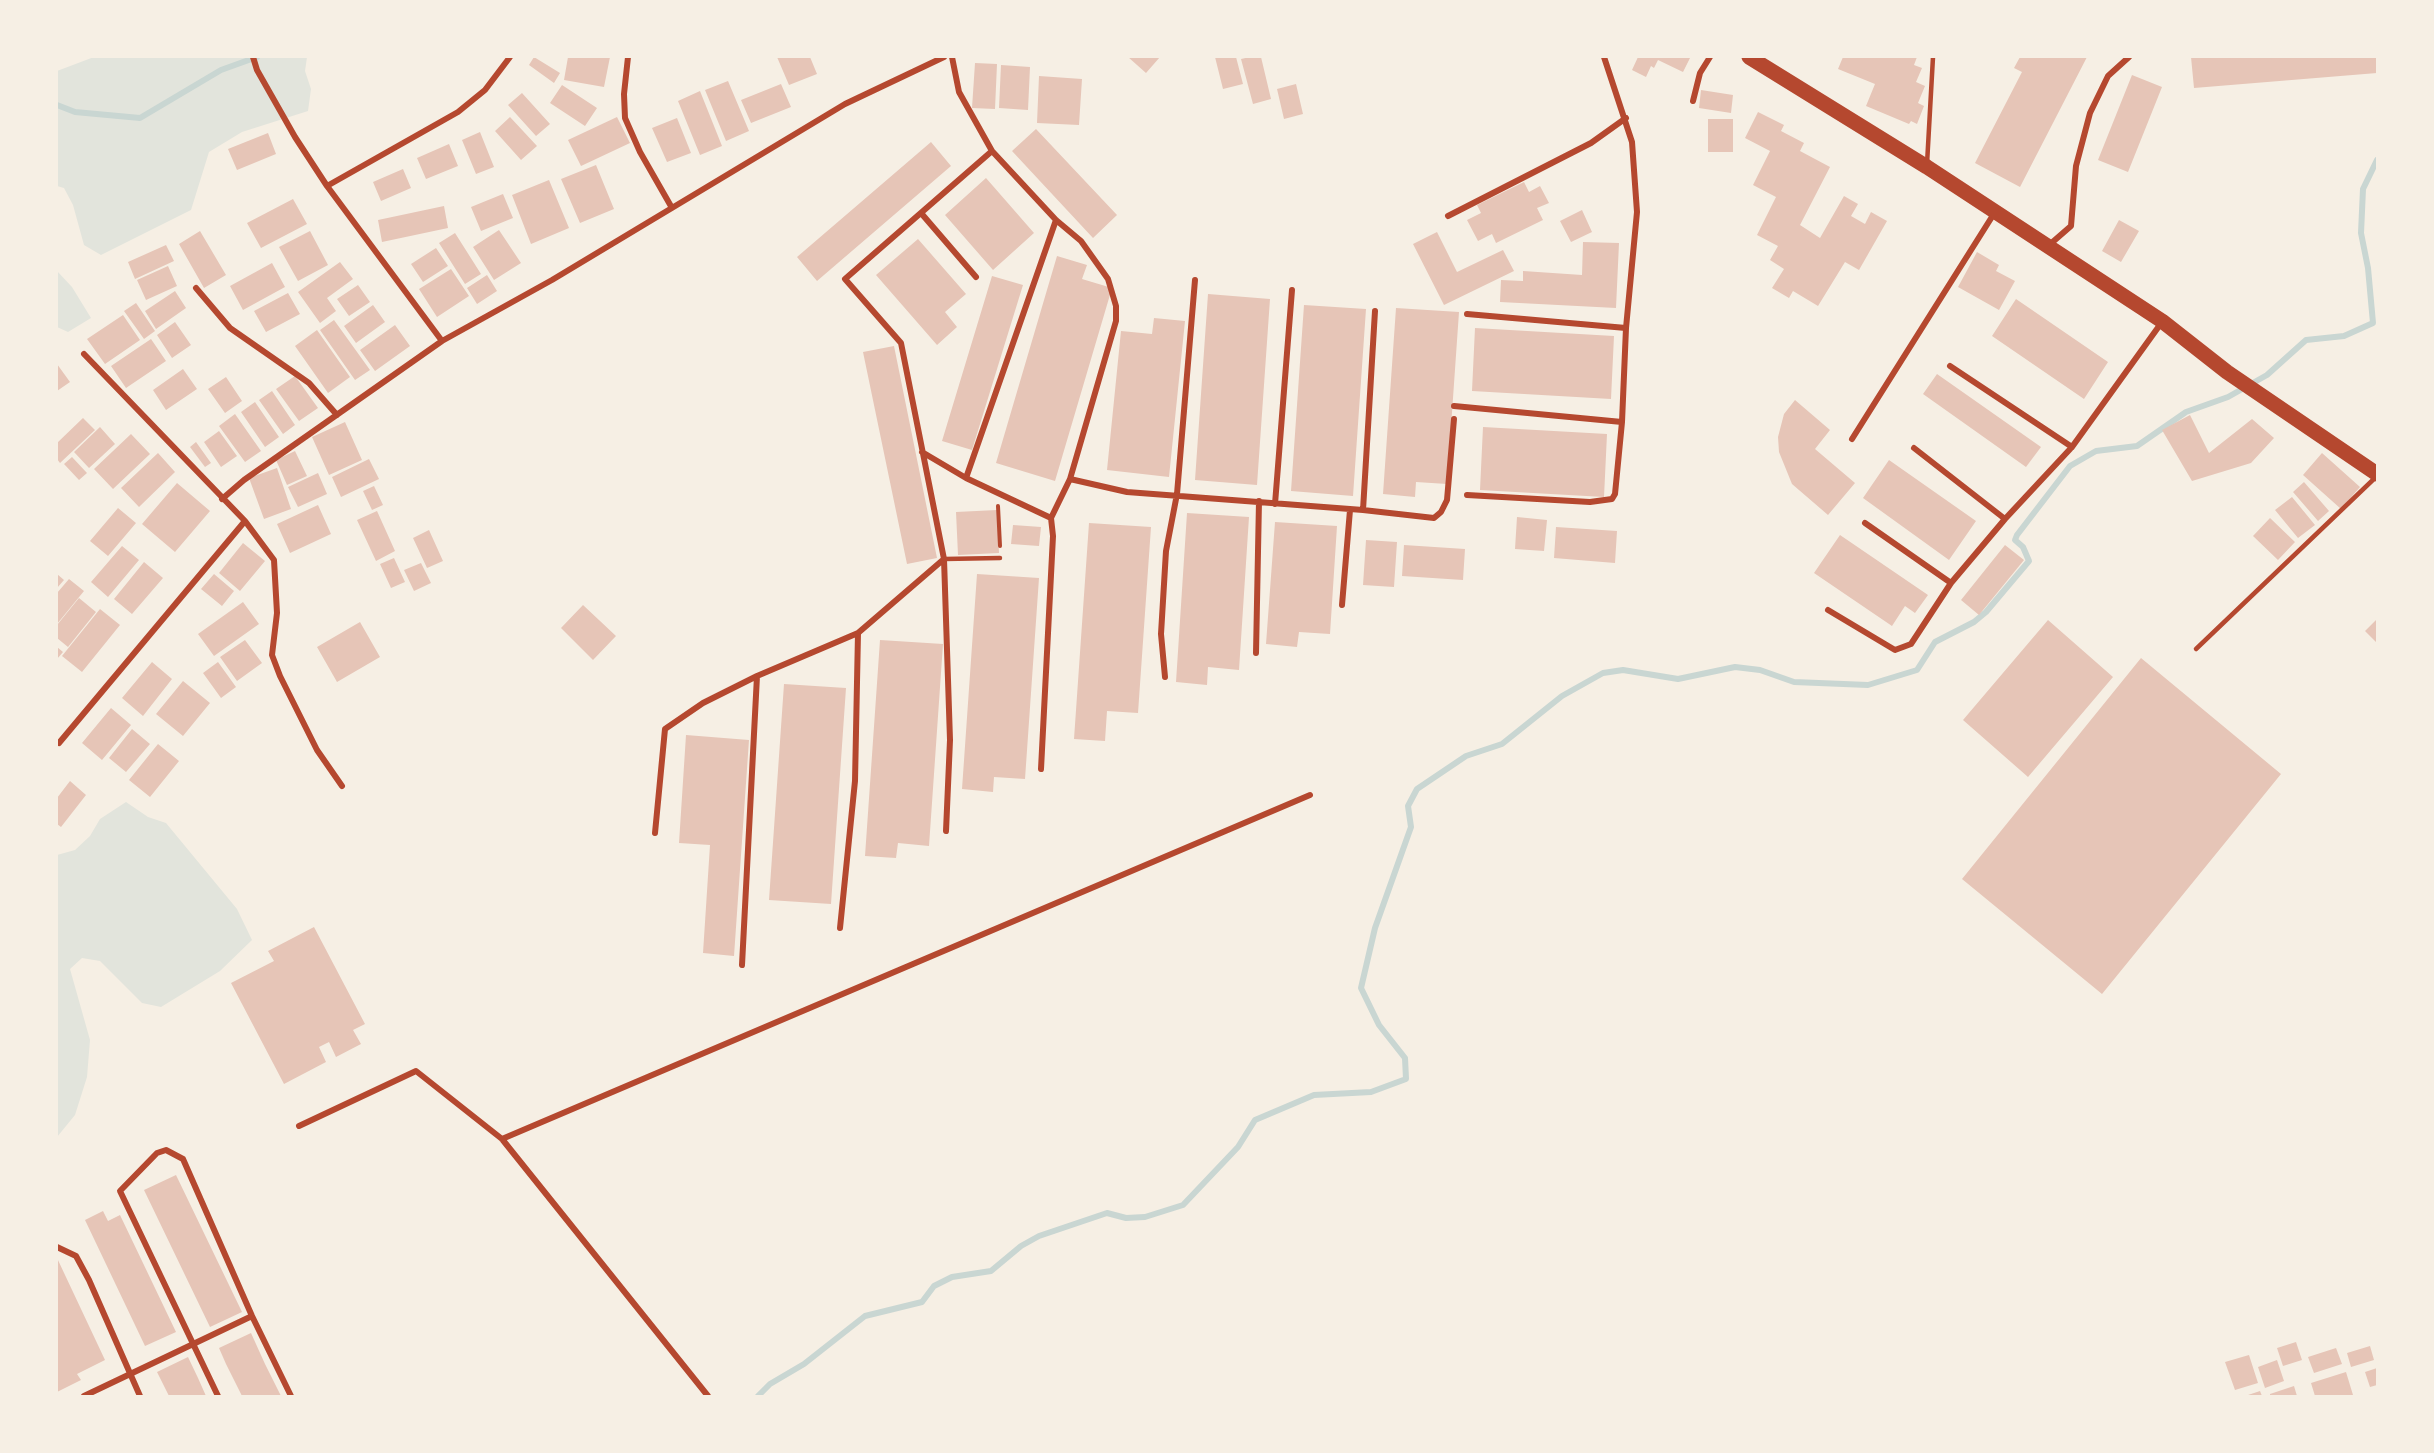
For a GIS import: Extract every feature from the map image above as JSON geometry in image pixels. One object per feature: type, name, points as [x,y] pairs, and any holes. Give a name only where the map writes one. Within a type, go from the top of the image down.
[{"type":"main road","points":[[1749,57],[1927,167],[2162,321],[2227,372],[2377,475]]},
{"type":"street","points":[[253,57],[257,70],[327,186],[442,341]]},
{"type":"street","points":[[327,186],[458,112],[485,90],[510,57]]},
{"type":"street","points":[[628,57],[624,94],[626,118],[640,152],[672,208]]},
{"type":"street","points":[[222,499],[442,341],[672,208],[845,104],[944,57]]},
{"type":"street","points":[[952,57],[958,92],[992,151],[1056,220],[1082,241],[1108,279],[1116,306],[1116,321],[1070,479],[1051,518],[1053,536],[1041,769]]},
{"type":"street","points":[[1467,495],[1590,502],[1612,499],[1615,494],[1622,422],[1626,328],[1637,212],[1632,142],[1626,118],[1604,57]]},
{"type":"street","points":[[1693,100],[1700,73],[1710,57]]},
{"type":"street","points":[[2048,246],[2071,226],[2076,166],[2090,113],[2108,76],[2129,57]]},
{"type":"street","points":[[1448,216],[1591,143],[1626,118]]},
{"type":"street","points":[[946,831],[950,740],[944,559],[901,343],[845,279],[992,151]]},
{"type":"street","points":[[1852,439],[1995,211]]},
{"type":"street","points":[[921,213],[976,277]]},
{"type":"street","points":[[966,478],[1056,220]]},
{"type":"street","points":[[1165,677],[1161,634],[1166,551],[1177,494],[1195,280]]},
{"type":"street","points":[[196,288],[230,328],[309,383],[338,416]]},
{"type":"street","points":[[1275,504],[1292,290]]},
{"type":"street","points":[[1363,510],[1375,311]]},
{"type":"street","points":[[1467,315],[1626,328]]},
{"type":"street","points":[[1828,610],[1894,650],[1900,650],[1911,644],[1951,583],[2005,519],[2072,447],[2162,321]]},
{"type":"street","points":[[84,354],[245,521],[274,560],[277,613],[272,655],[316,750],[342,786]]},
{"type":"street","points":[[1950,366],[2072,447]]},
{"type":"street","points":[[1454,406],[1622,422]]},
{"type":"street","points":[[1070,479],[1127,492],[1177,494],[1434,518],[1442,512],[1447,501],[1454,418]]},
{"type":"street","points":[[1914,448],[2005,519]]},
{"type":"street","points":[[922,453],[966,478],[1051,518]]},
{"type":"street","points":[[1256,653],[1259,501]]},
{"type":"street","points":[[1342,605],[1350,510]]},
{"type":"street","points":[[59,743],[245,521]]},
{"type":"street","points":[[1865,524],[1951,583]]},
{"type":"street","points":[[655,833],[665,729],[703,703],[757,676],[858,633],[944,559]]},
{"type":"street","points":[[840,928],[855,781],[858,633]]},
{"type":"street","points":[[742,964],[757,676]]},
{"type":"street","points":[[502,1139],[1310,795]]},
{"type":"street","points":[[299,1126],[416,1071],[502,1139],[706,1393]]},
{"type":"street","points":[[218,1396],[120,1191],[157,1154],[173,1151],[183,1159],[252,1316],[291,1396]]},
{"type":"street","points":[[57,1246],[76,1256],[140,1396]]},
{"type":"street","points":[[84,1396],[252,1316]]},
{"type":"lane","points":[[1927,167],[1933,57]]},
{"type":"lane","points":[[2196,649],[2377,475]]},
{"type":"lane","points":[[944,559],[1000,558]]},
{"type":"path","points":[[998,493],[1000,558]]},
{"type":"shaded area","points":[[94,57],[307,57],[305,71],[311,89],[308,111],[242,132],[209,152],[191,210],[101,255],[84,245],[73,205],[64,188],[57,186],[57,71]]},
{"type":"shaded area","points":[[57,271],[72,287],[91,318],[68,332],[57,327]]},
{"type":"shaded area","points":[[126,802],[148,817],[166,823],[237,909],[252,940],[220,971],[161,1007],[142,1003],[100,961],[82,958],[70,969],[90,1040],[87,1077],[75,1115],[57,1137],[57,855],[75,850],[90,836],[100,819]]},
{"type":"building","points":[[534,57],[560,73],[554,83],[529,65]]},
{"type":"building","points":[[568,57],[610,57],[604,87],[564,80]]},
{"type":"building","points":[[777,57],[810,57],[817,74],[789,85]]},
{"type":"building","points":[[1128,57],[1160,57],[1146,73]]},
{"type":"building","points":[[1215,57],[1236,57],[1243,84],[1223,89]]},
{"type":"building","points":[[1261,57],[1271,99],[1253,104],[1241,59]]},
{"type":"building","points":[[1638,57],[1690,58],[1683,72],[1658,60],[1654,68],[1651,66],[1646,77],[1632,70]]},
{"type":"building","points":[[1843,57],[1917,57],[1914,65],[1922,68],[1916,82],[1925,86],[1918,103],[1924,106],[1917,124],[1911,121],[1909,124],[1866,106],[1875,84],[1838,69]]},
{"type":"building","points":[[2020,57],[2087,57],[2020,187],[1975,163],[2022,72],[2014,68]]},
{"type":"building","points":[[2191,57],[2377,57],[2377,73],[2194,88]]},
{"type":"building","points":[[975,63],[997,64],[995,109],[972,108]]},
{"type":"building","points":[[1001,65],[1030,67],[1028,110],[999,108]]},
{"type":"building","points":[[2132,75],[2162,87],[2128,172],[2098,160]]},
{"type":"building","points":[[1039,76],[1082,79],[1079,125],[1037,123]]},
{"type":"building","points":[[728,81],[749,131],[726,141],[705,90]]},
{"type":"building","points":[[781,84],[791,107],[751,123],[741,100]]},
{"type":"building","points":[[1296,84],[1303,114],[1284,119],[1277,89]]},
{"type":"building","points":[[562,85],[597,108],[585,126],[550,103]]},
{"type":"building","points":[[1701,90],[1733,95],[1731,113],[1699,108]]},
{"type":"building","points":[[700,91],[722,146],[700,155],[678,101]]},
{"type":"building","points":[[522,93],[550,124],[536,136],[508,105]]},
{"type":"building","points":[[1758,112],[1784,125],[1781,131],[1804,143],[1800,151],[1830,167],[1800,225],[1820,238],[1844,196],[1858,204],[1851,216],[1865,224],[1871,212],[1887,221],[1859,270],[1845,262],[1818,306],[1793,291],[1789,298],[1772,288],[1784,269],[1770,260],[1778,246],[1757,235],[1776,197],[1753,185],[1770,151],[1745,138]]},
{"type":"building","points":[[510,117],[537,146],[521,160],[495,131]]},
{"type":"building","points":[[617,117],[630,143],[581,166],[568,140]]},
{"type":"building","points":[[677,118],[691,153],[667,162],[652,128]]},
{"type":"building","points":[[1708,119],[1733,119],[1733,152],[1708,152]]},
{"type":"building","points":[[1036,129],[1117,215],[1093,238],[1012,151]]},
{"type":"building","points":[[480,132],[494,167],[476,174],[462,140]]},
{"type":"building","points":[[268,133],[276,154],[237,170],[228,149]]},
{"type":"building","points":[[931,142],[951,166],[817,281],[797,257]]},
{"type":"building","points":[[449,144],[458,166],[426,179],[417,158]]},
{"type":"building","points":[[596,165],[614,209],[580,223],[561,179]]},
{"type":"building","points":[[403,169],[411,188],[381,201],[373,182]]},
{"type":"building","points":[[986,178],[1034,233],[993,270],[945,215]]},
{"type":"building","points":[[549,180],[569,228],[531,244],[512,195]]},
{"type":"building","points":[[1524,182],[1529,192],[1540,186],[1549,203],[1537,208],[1543,220],[1496,243],[1492,234],[1478,241],[1467,220],[1481,213],[1477,205]]},
{"type":"building","points":[[503,194],[513,218],[481,231],[471,207]]},
{"type":"building","points":[[293,199],[307,224],[261,248],[247,223]]},
{"type":"building","points":[[444,206],[448,228],[382,242],[378,220]]},
{"type":"building","points":[[1582,210],[1592,232],[1571,242],[1560,221]]},
{"type":"building","points":[[2119,220],[2139,231],[2121,262],[2102,251]]},
{"type":"building","points":[[499,230],[521,263],[494,280],[473,247]]},
{"type":"building","points":[[200,231],[226,275],[204,288],[179,244]]},
{"type":"building","points":[[310,231],[328,265],[298,281],[279,247]]},
{"type":"building","points":[[1437,232],[1457,272],[1503,250],[1514,271],[1444,305],[1413,244]]},
{"type":"building","points":[[455,233],[481,274],[465,284],[439,243]]},
{"type":"building","points":[[918,239],[966,294],[945,312],[957,327],[937,345],[876,275]]},
{"type":"building","points":[[1583,242],[1619,243],[1616,308],[1500,302],[1501,280],[1523,281],[1523,271],[1582,275]]},
{"type":"building","points":[[166,245],[174,261],[135,279],[128,262]]},
{"type":"building","points":[[436,248],[448,266],[423,282],[411,264]]},
{"type":"building","points":[[1977,252],[1999,265],[1996,271],[2015,281],[1999,310],[1958,287]]},
{"type":"building","points":[[1057,256],[1087,265],[1082,279],[1112,288],[1055,481],[996,463]]},
{"type":"building","points":[[340,262],[353,279],[327,298],[336,311],[320,323],[298,292]]},
{"type":"building","points":[[272,263],[285,287],[243,310],[230,286]]},
{"type":"building","points":[[168,266],[177,286],[146,300],[137,280]]},
{"type":"building","points":[[451,269],[469,296],[437,317],[419,289]]},
{"type":"building","points":[[487,275],[497,291],[477,304],[467,288]]},
{"type":"building","points":[[992,276],[1023,285],[972,450],[942,441]]},
{"type":"building","points":[[358,285],[370,302],[349,316],[337,299]]},
{"type":"building","points":[[175,291],[186,308],[156,329],[145,311]]},
{"type":"building","points":[[288,293],[300,314],[266,332],[254,311]]},
{"type":"building","points":[[1208,294],[1270,299],[1257,485],[1195,480]]},
{"type":"building","points":[[2016,299],[2108,362],[2084,399],[1992,336]]},
{"type":"building","points":[[136,303],[155,331],[144,339],[124,311]]},
{"type":"building","points":[[373,305],[385,322],[356,343],[344,326]]},
{"type":"building","points":[[1304,305],[1366,309],[1353,496],[1291,491]]},
{"type":"building","points":[[1396,308],[1459,312],[1447,484],[1416,482],[1415,497],[1383,494]]},
{"type":"building","points":[[123,315],[140,340],[105,364],[87,339]]},
{"type":"building","points":[[1154,318],[1185,321],[1169,477],[1107,470],[1121,331],[1152,334]]},
{"type":"building","points":[[334,320],[370,370],[355,380],[320,330]]},
{"type":"building","points":[[175,322],[191,345],[172,358],[157,335]]},
{"type":"building","points":[[395,325],[410,346],[375,371],[360,350]]},
{"type":"building","points":[[1475,328],[1614,336],[1611,399],[1472,391]]},
{"type":"building","points":[[317,330],[350,377],[328,393],[295,346]]},
{"type":"building","points":[[151,339],[166,361],[126,388],[111,366]]},
{"type":"building","points":[[894,346],[937,558],[907,564],[863,352]]},
{"type":"building","points":[[57,364],[70,382],[57,391]]},
{"type":"building","points":[[183,369],[197,389],[166,410],[153,390]]},
{"type":"building","points":[[1937,374],[2041,447],[2026,467],[1923,394]]},
{"type":"building","points":[[295,376],[318,408],[299,421],[276,389]]},
{"type":"building","points":[[226,377],[242,401],[225,413],[208,389]]},
{"type":"building","points":[[272,391],[295,425],[283,434],[259,400]]},
{"type":"building","points":[[1795,400],[1830,430],[1815,449],[1855,483],[1828,515],[1792,484],[1779,452],[1778,437],[1784,414]]},
{"type":"building","points":[[255,402],[279,437],[265,447],[241,412]]},
{"type":"building","points":[[235,414],[261,451],[245,462],[219,426]]},
{"type":"building","points":[[2190,415],[2209,453],[2252,419],[2274,438],[2251,463],[2192,481],[2162,430]]},
{"type":"building","points":[[83,418],[95,430],[60,463],[57,459],[57,443]]},
{"type":"building","points":[[345,422],[362,460],[329,475],[312,437]]},
{"type":"building","points":[[100,427],[115,444],[89,468],[74,452]]},
{"type":"building","points":[[1483,427],[1607,434],[1604,497],[1480,490]]},
{"type":"building","points":[[219,431],[237,456],[221,467],[204,442]]},
{"type":"building","points":[[131,434],[150,454],[113,489],[94,469]]},
{"type":"building","points":[[196,442],[211,463],[205,467],[190,447]]},
{"type":"building","points":[[295,451],[307,476],[287,485],[276,460]]},
{"type":"building","points":[[158,453],[175,472],[139,507],[121,488]]},
{"type":"building","points":[[2322,453],[2360,487],[2341,509],[2303,475]]},
{"type":"building","points":[[72,457],[87,473],[79,480],[64,464]]},
{"type":"building","points":[[369,459],[379,479],[341,497],[332,477]]},
{"type":"building","points":[[1889,460],[1976,521],[1949,560],[1863,498]]},
{"type":"building","points":[[277,468],[291,509],[264,519],[249,478]]},
{"type":"building","points":[[318,473],[327,494],[298,507],[288,487]]},
{"type":"building","points":[[2304,482],[2329,511],[2318,521],[2293,492]]},
{"type":"building","points":[[177,483],[210,511],[175,552],[142,524]]},
{"type":"building","points":[[374,486],[383,505],[372,510],[363,491]]},
{"type":"building","points":[[2292,497],[2315,525],[2298,538],[2275,510]]},
{"type":"building","points":[[318,505],[331,534],[290,553],[277,524]]},
{"type":"building","points":[[118,508],[136,523],[108,556],[90,541]]},
{"type":"building","points":[[997,510],[999,553],[958,555],[956,512]]},
{"type":"building","points":[[377,511],[395,551],[376,561],[357,520]]},
{"type":"building","points":[[1187,513],[1249,517],[1239,670],[1208,667],[1207,685],[1176,682]]},
{"type":"building","points":[[1517,517],[1547,520],[1544,551],[1515,549]]},
{"type":"building","points":[[2270,518],[2295,542],[2278,560],[2253,536]]},
{"type":"building","points":[[1275,522],[1337,526],[1330,634],[1299,632],[1297,647],[1266,644]]},
{"type":"building","points":[[1089,523],[1151,527],[1138,713],[1107,711],[1105,741],[1074,739]]},
{"type":"building","points":[[1013,525],[1041,527],[1039,546],[1011,544]]},
{"type":"building","points":[[1556,527],[1617,531],[1615,563],[1554,558]]},
{"type":"building","points":[[429,530],[443,561],[427,568],[413,538]]},
{"type":"building","points":[[1840,535],[1928,595],[1915,613],[1905,606],[1892,626],[1814,573]]},
{"type":"building","points":[[1366,540],[1397,542],[1394,587],[1363,585]]},
{"type":"building","points":[[243,543],[265,561],[240,591],[219,573]]},
{"type":"building","points":[[1404,545],[1465,549],[1463,580],[1402,576]]},
{"type":"building","points":[[2005,545],[2024,560],[1979,615],[1961,600]]},
{"type":"building","points":[[122,546],[139,560],[108,597],[91,582]]},
{"type":"building","points":[[394,558],[405,582],[391,588],[380,564]]},
{"type":"building","points":[[144,562],[163,578],[132,614],[114,599]]},
{"type":"building","points":[[421,563],[431,583],[414,591],[404,570]]},
{"type":"building","points":[[57,574],[64,580],[57,588]]},
{"type":"building","points":[[214,574],[234,591],[222,606],[201,589]]},
{"type":"building","points":[[977,574],[1039,578],[1025,779],[994,777],[993,792],[962,789]]},
{"type":"building","points":[[69,579],[84,591],[57,624],[57,593]]},
{"type":"building","points":[[79,598],[96,612],[68,647],[57,638],[57,625]]},
{"type":"building","points":[[243,602],[259,624],[214,656],[198,634]]},
{"type":"building","points":[[583,605],[616,636],[593,660],[561,628]]},
{"type":"building","points":[[100,609],[120,625],[82,672],[62,656]]},
{"type":"building","points":[[2377,619],[2377,643],[2365,631]]},
{"type":"building","points":[[2048,620],[2113,677],[2028,777],[1963,720]]},
{"type":"building","points":[[360,622],[380,657],[337,682],[317,647]]},
{"type":"building","points":[[245,640],[262,663],[237,681],[220,657]]},
{"type":"building","points":[[880,640],[943,644],[929,846],[898,843],[896,858],[865,856]]},
{"type":"building","points":[[57,647],[63,652],[57,659]]},
{"type":"building","points":[[2141,658],[2281,774],[2102,994],[1962,879]]},
{"type":"building","points":[[152,662],[172,679],[143,716],[122,698]]},
{"type":"building","points":[[218,662],[236,687],[221,698],[203,673]]},
{"type":"building","points":[[183,681],[210,703],[183,736],[156,714]]},
{"type":"building","points":[[784,684],[846,688],[831,904],[769,900]]},
{"type":"building","points":[[111,708],[131,725],[102,760],[82,743]]},
{"type":"building","points":[[132,729],[150,744],[126,772],[109,758]]},
{"type":"building","points":[[686,735],[749,740],[734,956],[703,953],[710,845],[679,843]]},
{"type":"building","points":[[158,744],[179,761],[150,797],[129,780]]},
{"type":"building","points":[[70,781],[86,795],[61,827],[57,824],[57,798]]},
{"type":"building","points":[[314,927],[365,1024],[353,1030],[361,1044],[336,1057],[329,1042],[319,1047],[326,1062],[284,1084],[231,983],[274,961],[268,951]]},
{"type":"building","points":[[176,1175],[242,1312],[210,1327],[144,1190]]},
{"type":"building","points":[[103,1211],[108,1221],[120,1215],[176,1332],[145,1346],[85,1220]]},
{"type":"building","points":[[57,1258],[105,1360],[77,1374],[81,1380],[57,1392]]},
{"type":"building","points":[[251,1333],[281,1396],[242,1396],[226,1364],[219,1348]]},
{"type":"building","points":[[2296,1342],[2302,1360],[2283,1366],[2277,1348]]},
{"type":"building","points":[[2370,1346],[2374,1360],[2351,1367],[2347,1353]]},
{"type":"building","points":[[2336,1348],[2342,1364],[2314,1373],[2308,1357]]},
{"type":"building","points":[[2249,1355],[2258,1383],[2235,1390],[2225,1362]]},
{"type":"building","points":[[188,1357],[206,1396],[169,1396],[157,1372]]},
{"type":"building","points":[[2277,1360],[2284,1381],[2265,1388],[2258,1367]]},
{"type":"building","points":[[2377,1368],[2377,1385],[2370,1387],[2365,1372]]},
{"type":"building","points":[[2346,1372],[2353,1395],[2315,1396],[2311,1383]]},
{"type":"building","points":[[2294,1386],[2297,1396],[2270,1396],[2270,1394]]},
{"type":"building","points":[[2260,1391],[2262,1396],[2245,1396]]},
{"type":"waterway","points":[[57,105],[75,112],[140,118],[221,70],[257,57]]},
{"type":"waterway","points":[[758,1396],[770,1384],[804,1364],[865,1316],[922,1302],[934,1286],[952,1277],[991,1271],[1021,1246],[1039,1236],[1107,1213],[1126,1218],[1145,1217],[1183,1205],[1238,1147],[1255,1120],[1314,1095],[1371,1092],[1406,1079],[1405,1058],[1379,1025],[1361,988],[1375,928],[1411,827],[1408,806],[1417,789],[1466,756],[1502,744],[1562,696],[1603,673],[1623,670],[1678,679],[1735,667],[1760,670],[1794,682],[1868,685],[1917,670],[1935,642],[1974,622],[1986,612],[2029,561],[2023,547],[2015,540],[2017,535],[2070,466],[2096,451],[2137,446],[2186,412],[2228,397],[2267,375],[2306,340],[2344,336],[2373,323],[2368,268],[2361,233],[2363,189],[2377,160]]}]
